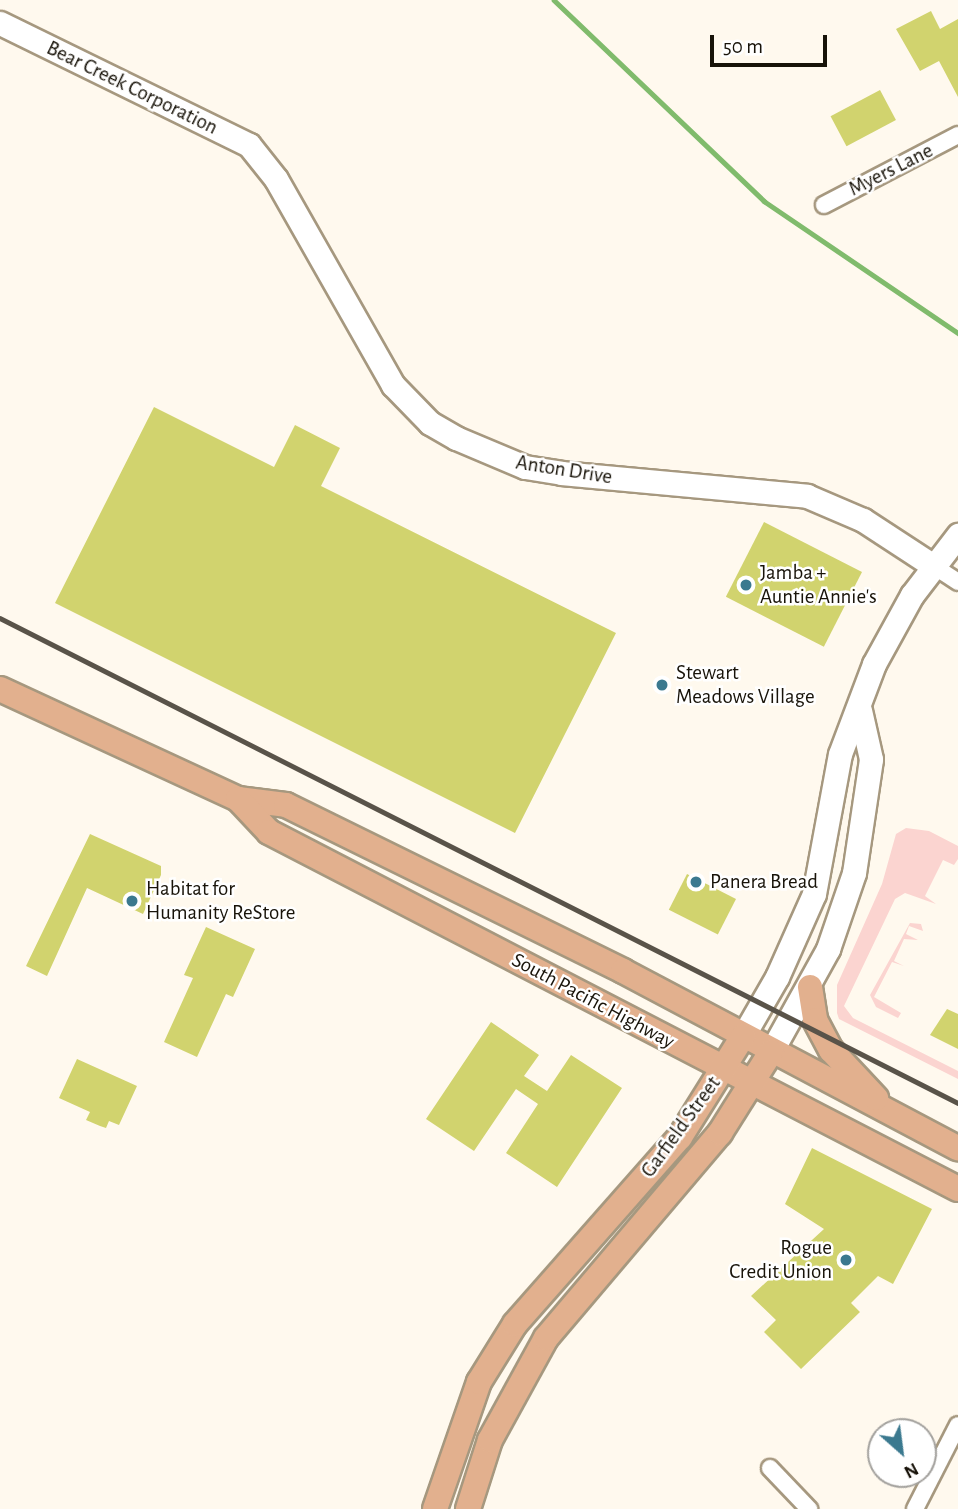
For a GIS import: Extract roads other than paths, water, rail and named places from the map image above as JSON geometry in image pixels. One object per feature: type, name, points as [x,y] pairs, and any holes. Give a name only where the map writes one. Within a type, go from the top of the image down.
[{"type":"main road","name":"South Pacific Highway","points":[[0,689],[238,799],[286,805],[624,971],[771,1052],[958,1148]]},
{"type":"main road","name":"South Pacific Highway","points":[[238,799],[268,832],[723,1070],[753,1082],[958,1189]]},
{"type":"main road","points":[[810,987],[815,1020],[831,1050],[891,1114]]},
{"type":"main road","name":"Garfield Street","points":[[435,1509],[474,1393],[514,1324],[680,1137],[743,1036]]},
{"type":"main road","name":"Garfield Street","points":[[468,1509],[490,1440],[547,1338],[665,1202],[753,1082],[771,1052]]},
{"type":"street","name":"Bear Creek Corporation","points":[[0,23],[239,139],[261,156]]},
{"type":"street","name":"Myers Lane","points":[[824,205],[958,135]]},
{"type":"street","name":"Anton Drive","points":[[261,156],[377,360],[435,425],[525,467],[807,496],[863,520],[958,582]]},
{"type":"street","name":"Garfield Street","points":[[743,1036],[782,968],[814,894],[840,754],[889,633],[932,565],[958,535]]},
{"type":"street","name":"Garfield Street","points":[[771,1052],[810,987],[844,908],[862,837],[871,760],[860,710]]},
{"type":"street","points":[[915,1509],[958,1425]]},
{"type":"street","points":[[769,1468],[808,1509]]},
{"type":"waterway","points":[[554,0],[764,201],[958,333]]},
{"type":"railway","points":[[0,618],[958,1103]]},
{"type":"place","name":"Jamba + Auntie Annie's","points":[[746,585]]},
{"type":"place","name":"Stewart Meadows Village","points":[[662,685]]},
{"type":"place","name":"Panera Bread","points":[[696,882]]},
{"type":"place","name":"Habitat for Humanity ReStore","points":[[132,901]]},
{"type":"place","name":"Rogue Credit Union","points":[[846,1260]]}]
